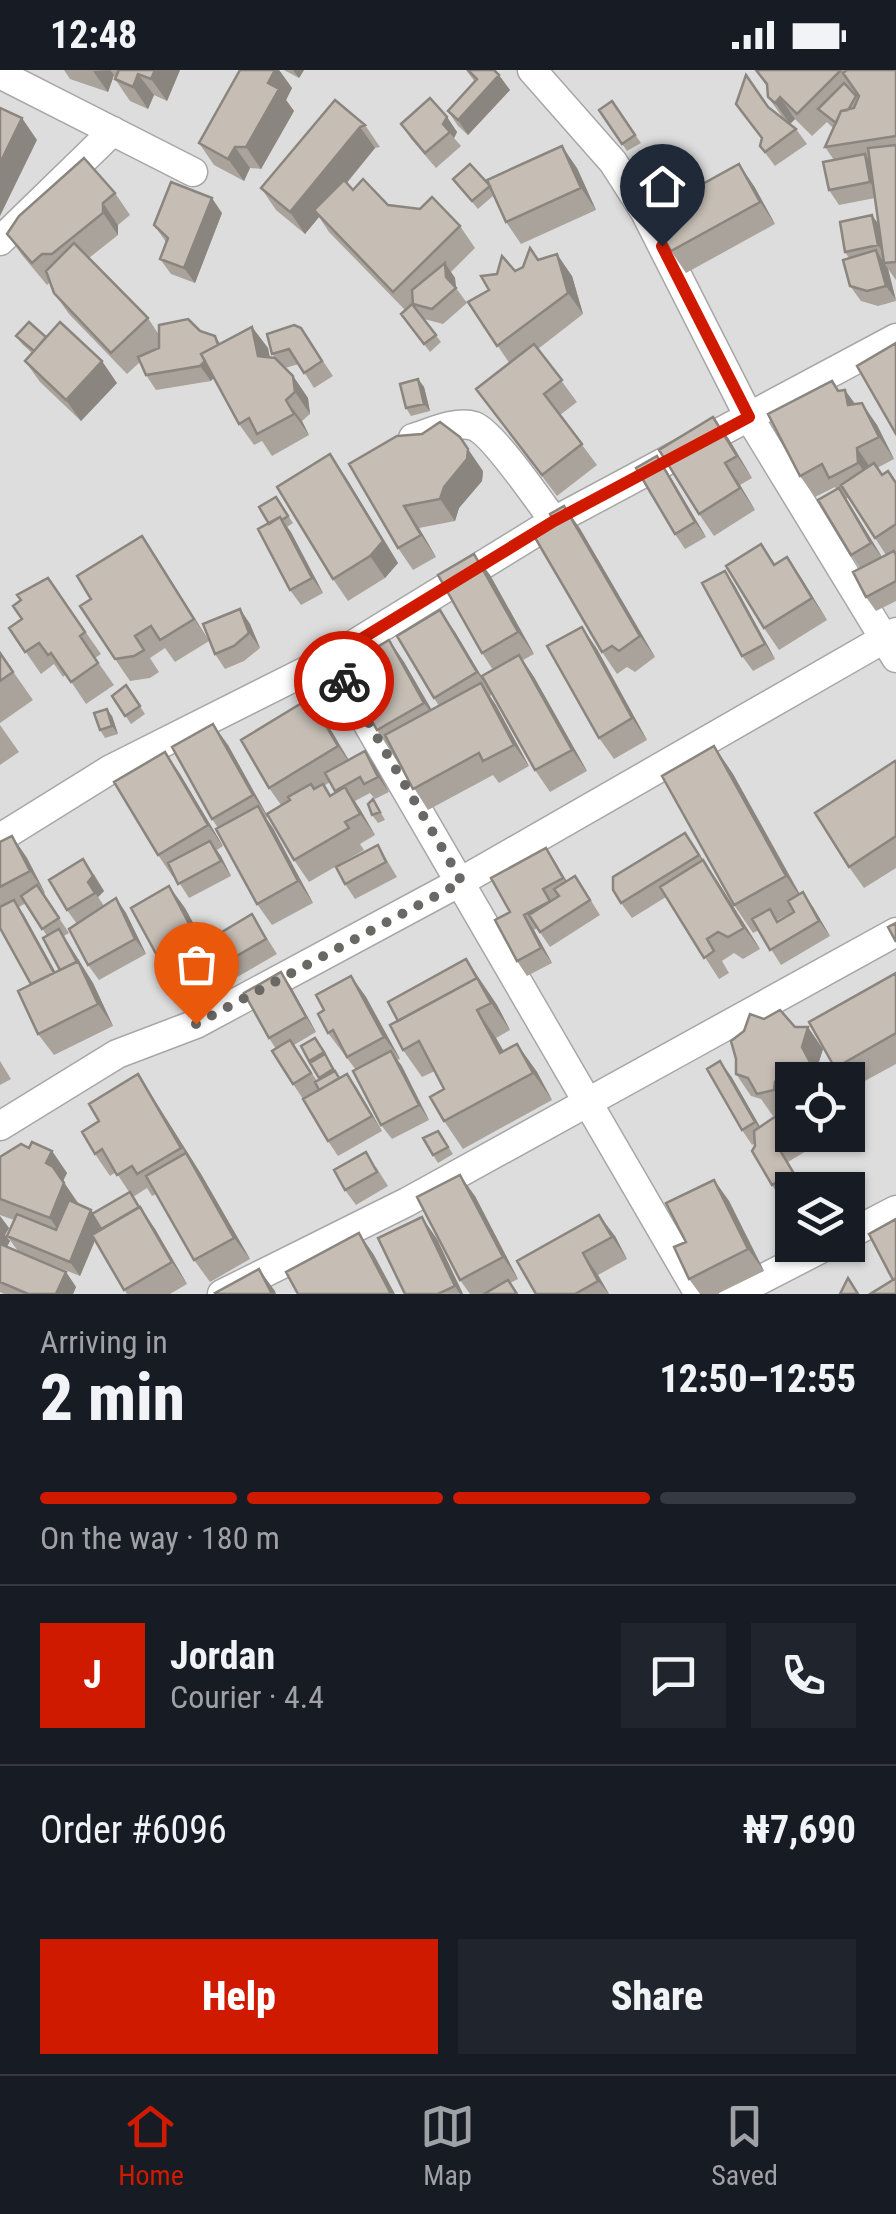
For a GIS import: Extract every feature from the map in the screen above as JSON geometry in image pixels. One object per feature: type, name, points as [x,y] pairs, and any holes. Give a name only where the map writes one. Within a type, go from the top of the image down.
[{"type":"street","points":[[0,1126],[118,1054],[196,1024],[462,882],[892,643],[749,417],[645,212],[612,162],[532,70]]},
{"type":"street","points":[[0,74],[193,172]]},
{"type":"street","points":[[0,241],[113,132]]},
{"type":"street","points":[[0,838],[111,769],[330,658],[554,521],[896,338]]},
{"type":"street","points":[[397,442],[458,424],[474,426],[489,437],[554,521]]},
{"type":"street","points":[[330,658],[699,1294]]},
{"type":"street","points":[[222,1294],[407,1202],[896,932]]},
{"type":"street","points":[[865,1226],[896,1210]]},
{"type":"street","points":[[733,1294],[795,1262]]},
{"type":"shaded area","points":[[0,70],[896,70],[896,1294],[0,1294]]},
{"type":"building","points":[[119,70],[155,70],[151,79],[138,74],[133,87],[115,79]]},
{"type":"building","points":[[240,70],[275,70],[268,83],[279,89],[246,147],[235,147],[228,159],[199,143]]},
{"type":"building","points":[[468,70],[494,70],[499,75],[458,120],[448,111],[477,79]]},
{"type":"building","points":[[756,70],[841,70],[797,114],[780,97],[775,103],[768,97],[767,84]]},
{"type":"building","points":[[896,70],[896,136],[825,147],[841,111],[854,108],[859,96],[843,73]]},
{"type":"building","points":[[746,75],[768,107],[796,129],[765,152],[760,146],[762,138],[736,104]]},
{"type":"building","points":[[844,83],[856,96],[848,110],[841,111],[836,123],[818,109]]},
{"type":"building","points":[[430,98],[447,117],[443,124],[450,132],[425,153],[401,124]]},
{"type":"building","points":[[335,100],[365,125],[290,212],[261,188]]},
{"type":"building","points":[[612,101],[635,135],[622,144],[599,110]]},
{"type":"building","points":[[0,108],[22,118],[0,163]]},
{"type":"building","points":[[896,145],[896,262],[884,263],[868,148]]},
{"type":"building","points":[[562,146],[581,188],[506,222],[487,180]]},
{"type":"building","points":[[865,154],[870,182],[829,190],[823,162]]},
{"type":"building","points":[[84,158],[115,193],[103,203],[103,213],[52,254],[42,254],[32,263],[7,234],[19,216]]},
{"type":"building","points":[[651,159],[665,172],[646,187],[635,169]]},
{"type":"building","points":[[470,164],[490,186],[472,201],[453,179]]},
{"type":"building","points":[[739,164],[760,202],[671,251],[650,213]]},
{"type":"building","points":[[363,179],[388,205],[420,209],[432,197],[460,226],[393,292],[314,210],[344,180],[353,190]]},
{"type":"building","points":[[171,182],[212,198],[184,268],[160,259],[168,238],[154,225]]},
{"type":"building","points":[[872,215],[878,245],[845,252],[840,222]]},
{"type":"building","points":[[74,243],[148,318],[111,353],[54,293],[46,271]]},
{"type":"building","points":[[530,248],[538,260],[557,254],[568,293],[497,346],[468,302],[489,290],[481,276],[497,274],[502,256],[515,271],[523,267]]},
{"type":"building","points":[[876,250],[886,286],[867,291],[850,286],[843,260]]},
{"type":"building","points":[[445,263],[446,277],[456,288],[432,309],[413,304],[412,290]]},
{"type":"building","points":[[412,304],[436,335],[424,344],[401,314]]},
{"type":"building","points":[[188,319],[200,331],[215,336],[218,345],[201,354],[205,361],[200,366],[146,375],[138,357],[159,348],[159,325]]},
{"type":"building","points":[[29,322],[46,337],[34,351],[16,336]]},
{"type":"building","points":[[60,322],[102,361],[66,400],[25,361]]},
{"type":"building","points":[[294,325],[301,328],[322,361],[304,373],[289,349],[272,354],[267,334]]},
{"type":"building","points":[[252,327],[258,356],[275,358],[293,376],[295,392],[286,400],[294,414],[257,434],[249,418],[239,424],[201,354]]},
{"type":"building","points":[[896,343],[896,434],[857,366]]},
{"type":"building","points":[[534,344],[562,380],[544,394],[582,444],[542,475],[476,389]]},
{"type":"building","points":[[418,379],[424,404],[406,408],[400,384]]},
{"type":"building","points":[[832,381],[838,391],[845,390],[848,405],[862,403],[879,437],[857,448],[858,463],[829,478],[822,464],[800,476],[768,414]]},
{"type":"building","points":[[713,417],[737,456],[725,463],[740,488],[699,514],[659,450]]},
{"type":"building","points":[[440,422],[460,437],[468,449],[467,459],[444,487],[440,499],[404,506],[421,535],[398,548],[349,464],[397,436],[422,434]]},
{"type":"building","points":[[330,454],[383,541],[370,556],[333,579],[277,487]]},
{"type":"building","points":[[657,456],[695,522],[675,534],[636,468]]},
{"type":"building","points":[[874,463],[882,475],[888,471],[896,483],[896,524],[875,538],[841,485]]},
{"type":"building","points":[[839,488],[871,543],[851,555],[818,500]]},
{"type":"building","points":[[276,497],[288,516],[269,524],[259,507]]},
{"type":"building","points":[[564,506],[640,636],[619,651],[612,646],[602,652],[534,536],[555,524],[550,514]]},
{"type":"building","points":[[280,517],[312,578],[290,590],[258,529]]},
{"type":"building","points":[[142,536],[194,619],[160,640],[151,626],[135,636],[144,650],[115,659],[80,606],[91,599],[77,576]]},
{"type":"building","points":[[761,544],[774,565],[787,557],[812,598],[764,628],[726,566]]},
{"type":"building","points":[[894,551],[896,581],[866,597],[853,572]]},
{"type":"building","points":[[474,554],[518,632],[482,653],[438,575]]},
{"type":"building","points":[[725,571],[765,644],[742,656],[702,583]]},
{"type":"building","points":[[48,578],[85,632],[80,636],[98,663],[71,682],[51,653],[48,655],[39,643],[25,652],[9,628],[22,619],[13,606],[21,600],[17,595]]},
{"type":"building","points":[[240,609],[249,633],[234,646],[215,654],[203,624]]},
{"type":"building","points":[[440,610],[477,672],[434,698],[397,636]]},
{"type":"building","points":[[582,627],[632,718],[599,738],[547,646]]},
{"type":"building","points":[[389,640],[424,703],[377,730],[342,668]]},
{"type":"building","points":[[0,653],[13,672],[0,681]]},
{"type":"building","points":[[519,655],[572,750],[535,770],[482,676]]},
{"type":"building","points":[[320,666],[334,695],[317,704],[302,675]]},
{"type":"building","points":[[481,683],[514,745],[483,761],[479,753],[413,789],[385,735]]},
{"type":"building","points":[[126,685],[140,706],[125,716],[112,696]]},
{"type":"building","points":[[310,698],[338,746],[269,788],[241,740]]},
{"type":"building","points":[[107,709],[112,726],[100,730],[94,713]]},
{"type":"building","points":[[213,724],[253,795],[212,819],[172,747]]},
{"type":"building","points":[[714,746],[786,876],[734,905],[662,776]]},
{"type":"building","points":[[365,751],[378,777],[364,784],[360,777],[335,791],[325,773]]},
{"type":"building","points":[[165,752],[208,825],[158,855],[114,782]]},
{"type":"building","points":[[895,761],[896,836],[849,867],[815,813]]},
{"type":"building","points":[[311,784],[314,789],[323,784],[330,796],[345,787],[360,814],[345,822],[349,828],[294,860],[267,814]]},
{"type":"building","points":[[373,799],[380,812],[372,815],[368,804]]},
{"type":"building","points":[[258,806],[298,881],[257,904],[216,829]]},
{"type":"building","points":[[685,833],[699,855],[621,903],[613,890],[613,877]]},
{"type":"building","points":[[12,836],[30,871],[0,887],[0,842]]},
{"type":"building","points":[[210,841],[221,861],[178,884],[168,863]]},
{"type":"building","points":[[378,845],[386,862],[345,884],[336,867]]},
{"type":"building","points":[[546,848],[563,878],[543,889],[550,901],[524,915],[541,948],[517,961],[495,920],[510,912],[491,878]]},
{"type":"building","points":[[83,859],[93,876],[88,882],[95,893],[67,910],[49,880]]},
{"type":"building","points":[[703,860],[744,928],[728,937],[718,932],[707,939],[714,951],[704,958],[660,887]]},
{"type":"building","points":[[575,876],[590,900],[540,932],[529,915],[559,896],[554,889]]},
{"type":"building","points":[[37,885],[59,918],[42,929],[21,896]]},
{"type":"building","points":[[169,886],[203,950],[165,970],[131,908]]},
{"type":"building","points":[[803,892],[819,921],[770,950],[752,919],[770,909],[777,922],[794,912],[788,901]]},
{"type":"building","points":[[116,898],[135,939],[88,965],[69,929]]},
{"type":"building","points":[[14,900],[54,973],[31,984],[0,928],[0,907]]},
{"type":"building","points":[[252,914],[266,939],[221,965],[207,941]]},
{"type":"building","points":[[896,923],[896,942],[888,927]]},
{"type":"building","points":[[59,929],[77,962],[60,970],[43,938]]},
{"type":"building","points":[[466,959],[477,978],[398,1021],[388,1002]]},
{"type":"building","points":[[78,961],[98,1004],[38,1034],[18,991]]},
{"type":"building","points":[[281,972],[306,1017],[269,1038],[244,993]]},
{"type":"building","points":[[896,973],[896,1033],[845,1062],[832,1062],[809,1022]]},
{"type":"building","points":[[351,976],[384,1037],[347,1057],[333,1030],[328,1033],[318,1014],[324,1010],[316,995]]},
{"type":"building","points":[[477,978],[491,1003],[477,1010],[500,1053],[517,1044],[533,1073],[444,1121],[430,1097],[444,1089],[419,1041],[403,1050],[390,1025]]},
{"type":"building","points":[[780,1010],[795,1027],[808,1027],[802,1047],[810,1062],[775,1062],[774,1090],[757,1094],[748,1078],[736,1074],[731,1041],[744,1031],[750,1014],[764,1019]]},
{"type":"building","points":[[315,1038],[324,1052],[309,1061],[301,1046]]},
{"type":"building","points":[[290,1040],[311,1073],[293,1084],[272,1051]]},
{"type":"building","points":[[391,1051],[419,1105],[381,1125],[353,1071]]},
{"type":"building","points":[[325,1054],[333,1069],[319,1078],[310,1063]]},
{"type":"building","points":[[720,1061],[755,1122],[742,1130],[707,1069]]},
{"type":"building","points":[[335,1071],[339,1078],[319,1090],[315,1082]]},
{"type":"building","points":[[138,1074],[181,1148],[137,1174],[132,1166],[117,1175],[102,1149],[95,1154],[82,1132],[99,1121],[89,1104]]},
{"type":"building","points":[[347,1074],[372,1116],[328,1141],[303,1099]]},
{"type":"building","points":[[775,1117],[775,1152],[781,1152],[793,1172],[775,1172],[772,1185],[752,1151],[754,1131]]},
{"type":"building","points":[[438,1131],[448,1147],[433,1155],[423,1138]]},
{"type":"building","points":[[32,1142],[52,1151],[46,1163],[64,1183],[50,1218],[0,1199],[0,1157],[21,1144],[29,1148]]},
{"type":"building","points":[[366,1152],[377,1172],[345,1190],[334,1170]]},
{"type":"building","points":[[186,1153],[234,1238],[194,1260],[146,1176]]},
{"type":"building","points":[[460,1175],[503,1257],[460,1280],[417,1197]]},
{"type":"building","points":[[714,1180],[748,1249],[689,1279],[674,1247],[686,1242],[666,1203]]},
{"type":"building","points":[[130,1192],[139,1207],[101,1229],[92,1214]]},
{"type":"building","points":[[69,1200],[91,1210],[70,1262],[7,1236],[17,1214],[56,1230]]},
{"type":"building","points":[[140,1207],[172,1262],[124,1290],[92,1235]]},
{"type":"building","points":[[599,1215],[612,1237],[583,1253],[598,1281],[575,1294],[536,1294],[517,1261]]},
{"type":"building","points":[[422,1217],[455,1286],[438,1294],[405,1294],[378,1238]]},
{"type":"building","points":[[896,1219],[896,1278],[893,1280],[869,1234]]},
{"type":"building","points":[[359,1233],[391,1294],[298,1294],[286,1272]]},
{"type":"building","points":[[0,1244],[66,1272],[56,1294],[28,1294],[0,1282]]},
{"type":"building","points":[[259,1269],[272,1294],[215,1293]]},
{"type":"building","points":[[848,1278],[858,1294],[840,1294]]},
{"type":"building","points":[[896,1278],[896,1294],[870,1294]]},
{"type":"building","points":[[508,1280],[517,1294],[484,1294]]},
{"type":"way so far","points":[[196,1024],[462,882],[344,681]]},
{"type":"route","points":[[344,681],[330,658],[554,521],[749,417],[662,246]]}]
